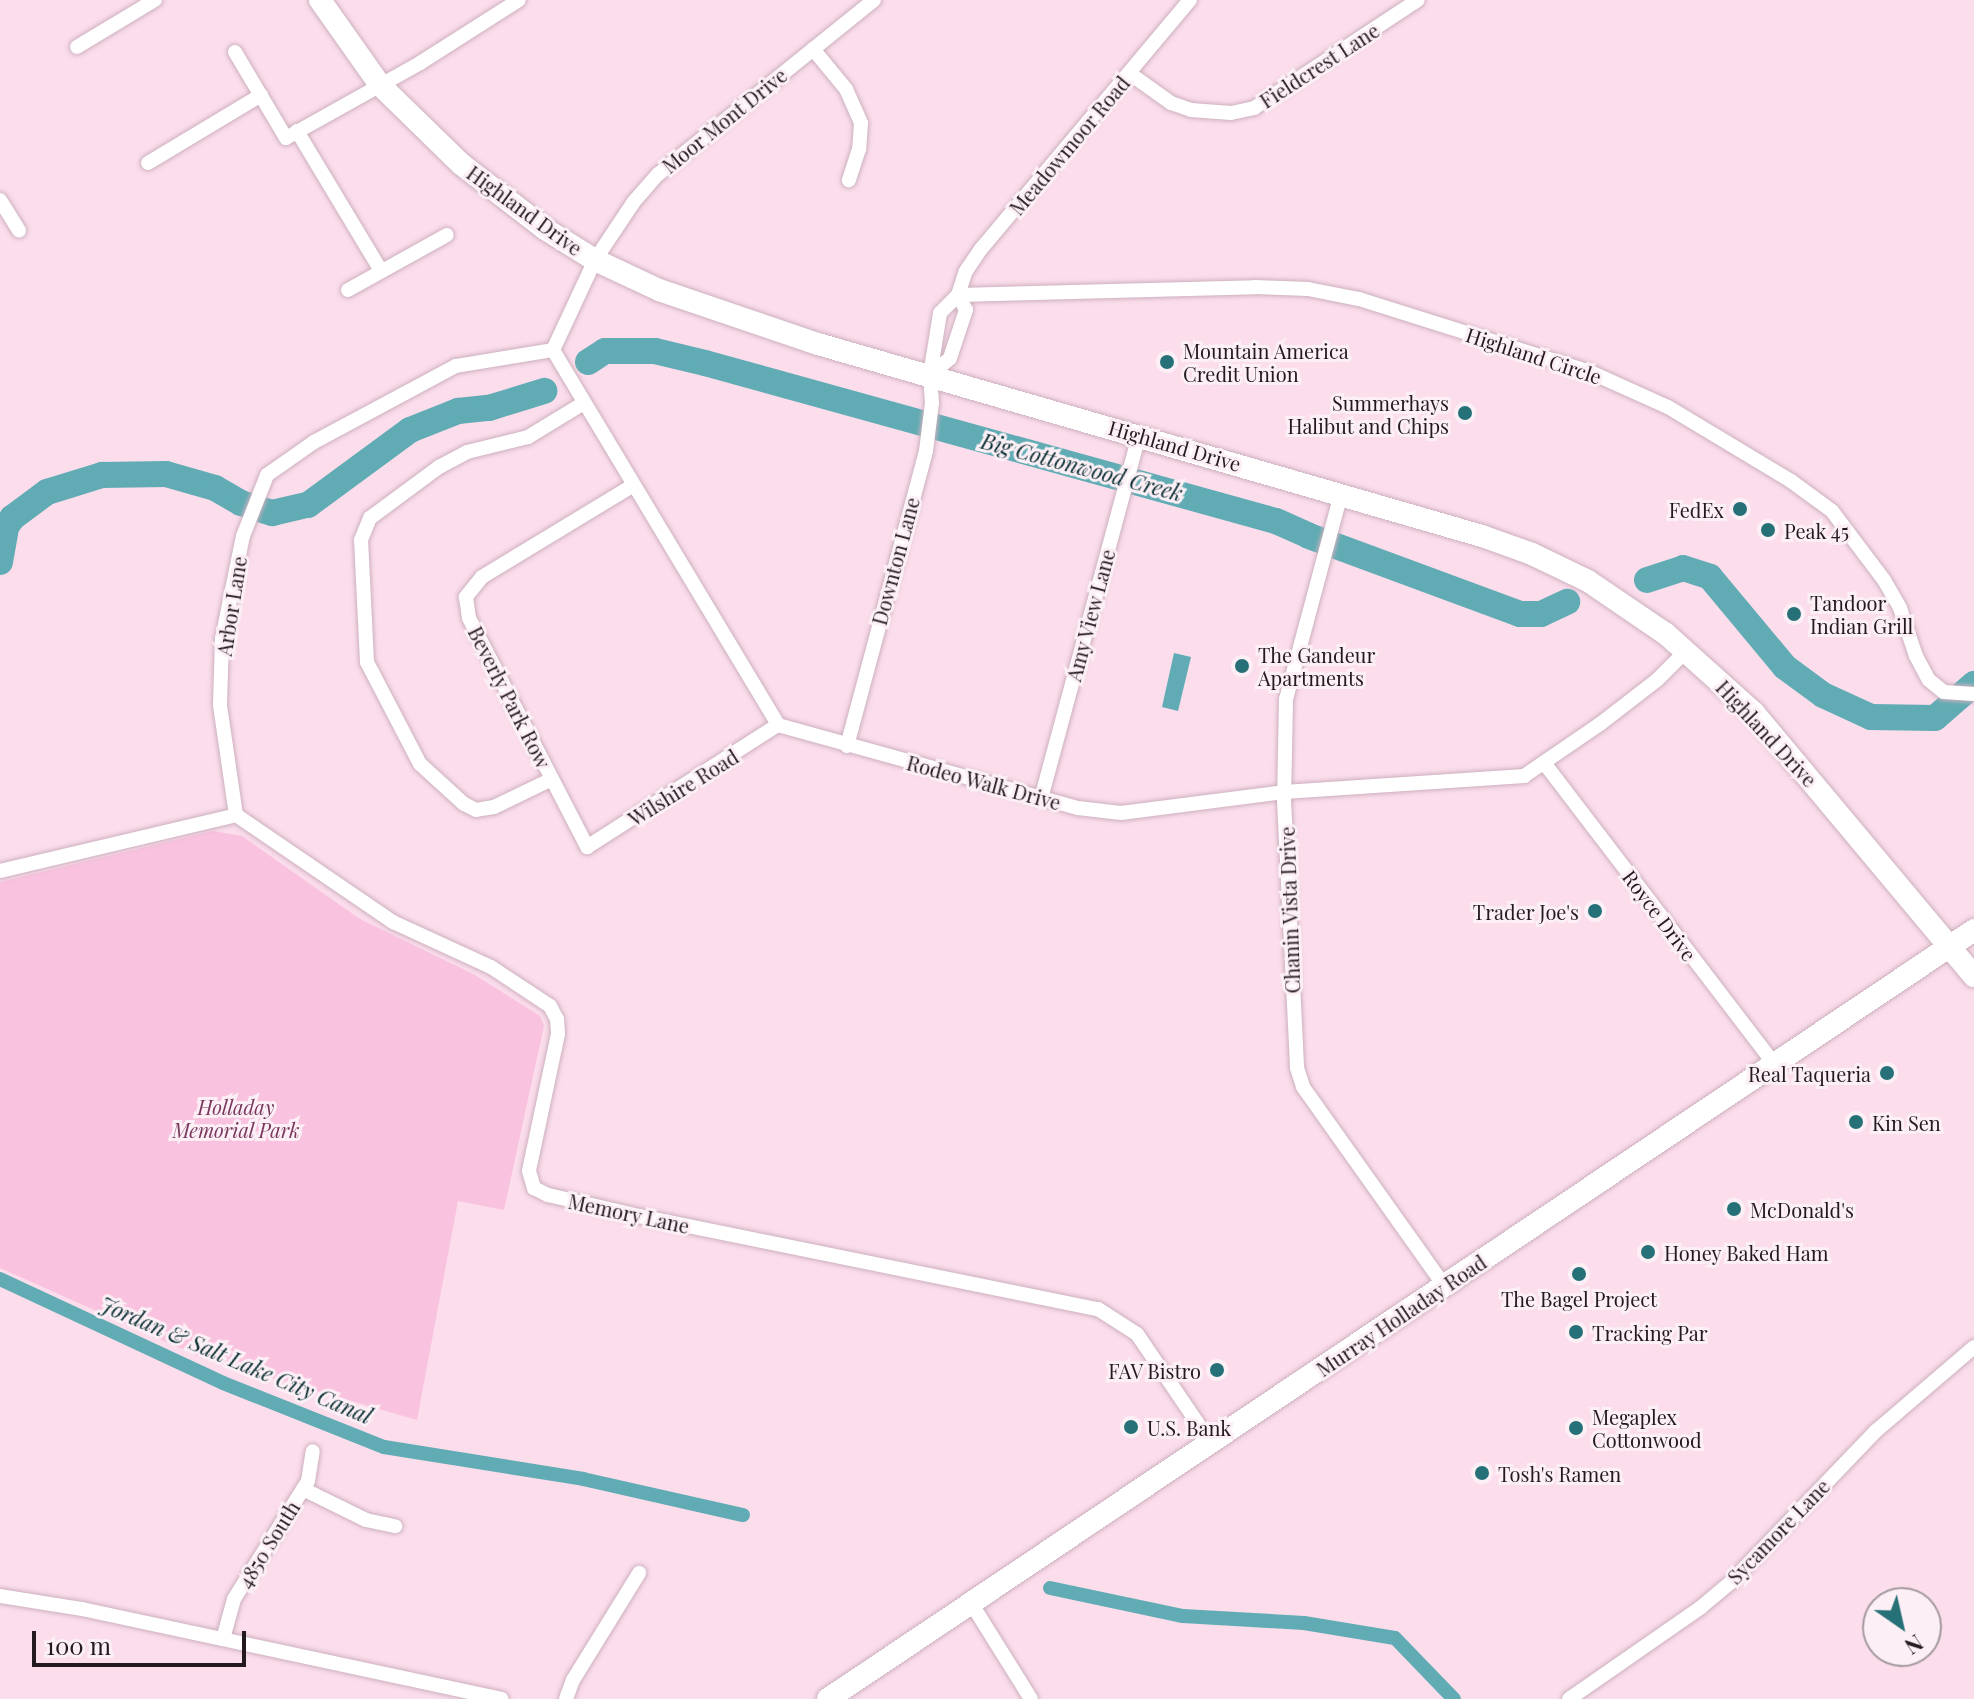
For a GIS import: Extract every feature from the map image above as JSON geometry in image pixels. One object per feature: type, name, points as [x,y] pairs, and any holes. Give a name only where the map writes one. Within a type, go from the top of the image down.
[{"type":"main road","name":"Highland Drive","points":[[320,0],[380,85],[418,125],[485,184],[532,220],[595,260],[700,307],[1482,536],[1560,566],[1627,606],[1686,651],[1780,741],[1912,906],[1932,922],[1974,976]]},
{"type":"main road","name":"Murray Holladay Road","points":[[828,1699],[1974,930]]},
{"type":"street","points":[[77,47],[155,0]]},
{"type":"street","points":[[235,52],[286,138],[519,0]]},
{"type":"street","name":"Moor Mont Drive","points":[[595,260],[633,203],[658,174],[874,0]]},
{"type":"street","name":"Meadowmoor Road","points":[[930,375],[940,313],[958,295],[966,271],[981,249],[1190,0]]},
{"type":"street","name":"Fieldcrest Lane","points":[[1129,73],[1171,103],[1191,110],[1231,113],[1254,108],[1418,0]]},
{"type":"street","points":[[813,49],[846,89],[861,123],[859,149],[849,180]]},
{"type":"street","points":[[148,163],[261,95]]},
{"type":"street","points":[[297,131],[381,271]]},
{"type":"street","points":[[0,200],[19,231]]},
{"type":"street","points":[[348,290],[447,235]]},
{"type":"street","points":[[595,260],[553,350],[582,404],[778,725]]},
{"type":"street","name":"Highland Circle","points":[[958,295],[1255,287],[1308,289],[1359,299],[1605,377],[1668,407],[1791,481],[1832,511],[1884,580],[1900,608],[1916,656],[1929,680],[1936,688],[1952,694],[1974,694]]},
{"type":"street","name":"Meadowmoor Road","points":[[930,375],[950,358],[966,310],[958,295]]},
{"type":"street","name":"Arbor Lane","points":[[236,815],[220,705],[222,639],[232,577],[247,523],[267,475],[289,458],[456,366],[553,350]]},
{"type":"street","name":"Downton Lane","points":[[847,746],[926,451],[932,403],[930,375]]},
{"type":"street","points":[[552,779],[494,807],[476,810],[464,804],[417,760],[367,662],[363,528],[375,513],[447,462],[467,452],[528,437],[582,404]]},
{"type":"street","name":"Amy View Lane","points":[[1042,795],[1139,435]]},
{"type":"street","name":"Beverly Park Row","points":[[587,847],[469,618],[466,597],[482,577],[632,486]]},
{"type":"street","name":"Chanin Vista Drive","points":[[1341,494],[1286,699],[1284,792],[1293,1027],[1300,1078],[1316,1106],[1445,1287]]},
{"type":"street","name":"Rodeo Walk Drive","points":[[778,725],[847,746],[1042,795],[1078,808],[1121,813],[1284,792],[1514,777],[1545,764],[1657,680],[1686,651]]},
{"type":"street","name":"Wilshire Road","points":[[587,847],[778,725]]},
{"type":"street","name":"Royce Drive","points":[[1545,764],[1775,1065]]},
{"type":"street","points":[[0,871],[236,815]]},
{"type":"street","name":"Memory Lane","points":[[236,815],[393,922],[491,967],[550,1006],[557,1019],[558,1034],[529,1171],[534,1188],[548,1195],[639,1216],[1098,1309],[1137,1334],[1211,1443]]},
{"type":"street","name":"Sycamore Lane","points":[[1569,1699],[1700,1608],[1731,1582],[1876,1431],[1974,1347]]},
{"type":"street","name":"4850 South","points":[[223,1639],[234,1599],[303,1489],[313,1451]]},
{"type":"street","points":[[303,1489],[366,1520],[395,1526]]},
{"type":"street","points":[[566,1699],[573,1680],[639,1573]]},
{"type":"street","points":[[0,1596],[223,1639],[501,1699]]},
{"type":"street","points":[[971,1603],[1031,1699]]},
{"type":"green space","name":"Holladay Memorial Park","points":[[213,831],[242,836],[360,919],[475,975],[540,1016],[544,1026],[504,1210],[458,1201],[417,1420],[200,1357],[0,1268],[0,882]]},
{"type":"water","points":[[1174,653],[1191,657],[1178,711],[1162,707]]},
{"type":"waterway","name":"Big Cottonwood Creek","points":[[588,362],[605,351],[655,351],[705,363],[1276,521],[1520,614],[1541,614],[1567,602]]},
{"type":"waterway","name":"Big Cottonwood Creek","points":[[0,562],[6,527],[12,518],[47,492],[102,475],[166,474],[215,488],[241,503],[272,513],[308,505],[410,430],[458,411],[489,408],[544,391]]},
{"type":"waterway","name":"Big Cottonwood Creek","points":[[1647,580],[1683,568],[1710,577],[1785,667],[1823,695],[1871,717],[1935,718],[1974,684]]},
{"type":"waterway","name":"Jordan & Salt Lake City Canal","points":[[0,1279],[223,1383],[384,1447],[583,1479],[743,1515]]},
{"type":"waterway","name":"Jordan & Salt Lake City Canal","points":[[1050,1588],[1183,1616],[1304,1623],[1395,1638],[1454,1699]]},
{"type":"place","name":"Mountain America Credit Union","points":[[1167,362]]},
{"type":"place","name":"Summerhays Halibut and Chips","points":[[1465,413]]},
{"type":"place","name":"FedEx","points":[[1740,509]]},
{"type":"place","name":"Peak 45","points":[[1768,530]]},
{"type":"place","name":"Tandoor Indian Grill","points":[[1794,614]]},
{"type":"place","name":"The Gandeur Apartments","points":[[1242,666]]},
{"type":"place","name":"Trader Joe's","points":[[1595,911]]},
{"type":"place","name":"Real Taqueria","points":[[1887,1073]]},
{"type":"place","name":"Kin Sen","points":[[1856,1122]]},
{"type":"place","name":"McDonald's","points":[[1734,1209]]},
{"type":"place","name":"Honey Baked Ham","points":[[1648,1252]]},
{"type":"place","name":"The Bagel Project","points":[[1579,1274]]},
{"type":"place","name":"Tracking Par","points":[[1576,1332]]},
{"type":"place","name":"FAV Bistro","points":[[1217,1370]]},
{"type":"place","name":"U.S. Bank","points":[[1131,1427]]},
{"type":"place","name":"Megaplex Cottonwood","points":[[1576,1428]]},
{"type":"place","name":"Tosh's Ramen","points":[[1482,1473]]}]
